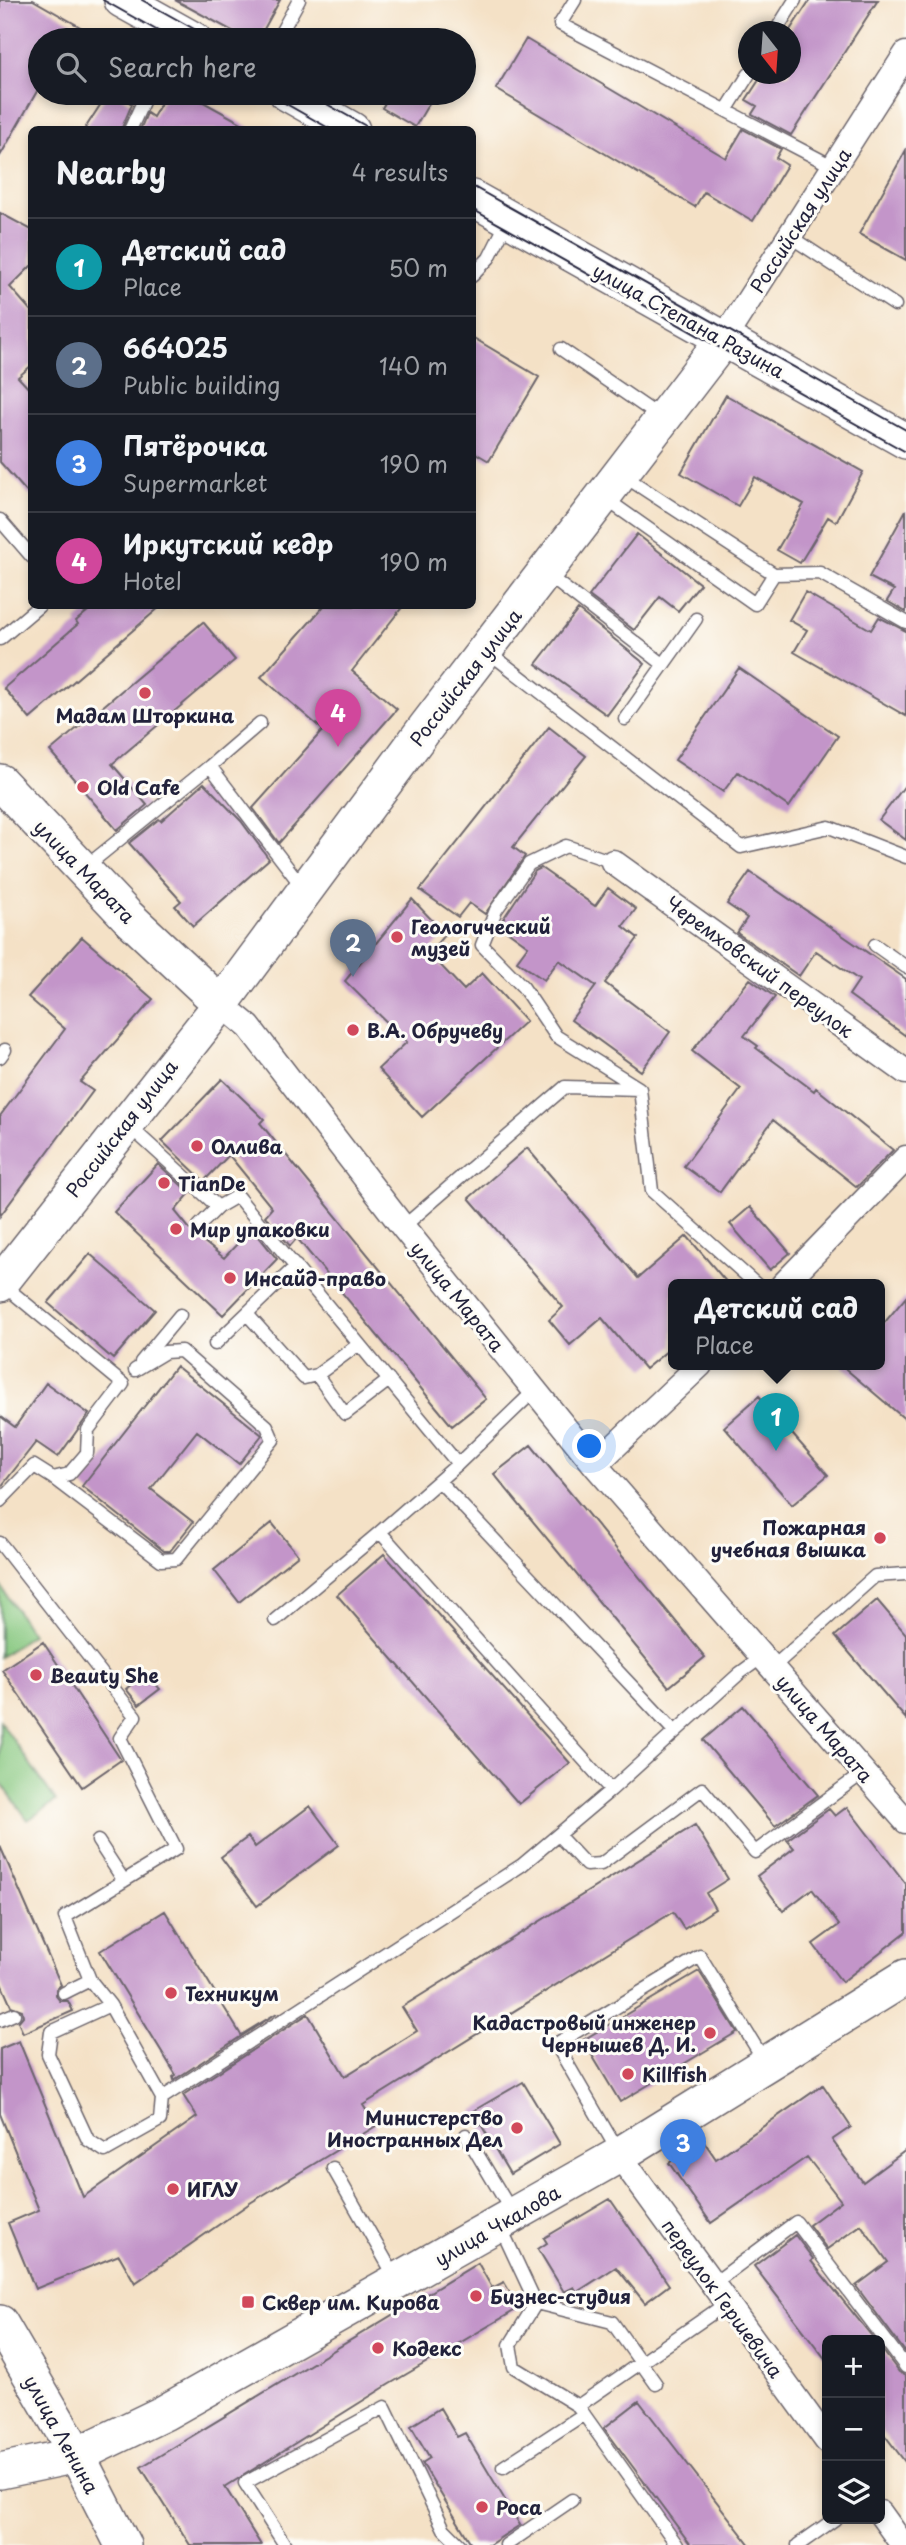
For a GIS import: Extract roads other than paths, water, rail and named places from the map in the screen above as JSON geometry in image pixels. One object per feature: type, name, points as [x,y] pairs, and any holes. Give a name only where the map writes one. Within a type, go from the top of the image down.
[{"type":"main road","points":[[122,0],[167,28]]},
{"type":"main road","points":[[308,105],[345,126]]},
{"type":"main road","name":"улица Степана Разина","points":[[476,200],[906,441]]},
{"type":"main road","name":"Российская улица","points":[[1,1283],[221,1003],[304,889],[723,340]]},
{"type":"main road","name":"улица Марата","points":[[0,782],[128,917],[221,1003]]},
{"type":"main road","name":"улица Чкалова","points":[[0,2470],[77,2455],[164,2413],[620,2154],[906,1977]]},
{"type":"main road","name":"улица Ленина","points":[[0,2323],[77,2455],[123,2545]]},
{"type":"street","name":"Российская улица","points":[[723,340],[906,54]]},
{"type":"street","name":"Черемховский переулок","points":[[613,862],[906,1072]]},
{"type":"street","name":"улица Марата","points":[[221,1003],[249,1027],[403,1227],[595,1465],[906,1821]]},
{"type":"street","points":[[792,1279],[906,1158]]},
{"type":"street","points":[[595,1465],[695,1370]]},
{"type":"street","name":"переулок Гершевича","points":[[620,2154],[822,2434]]},
{"type":"lane","points":[[284,28],[299,0]]},
{"type":"lane","points":[[575,0],[560,24],[727,108],[834,167]]},
{"type":"lane","points":[[782,21],[795,0]]},
{"type":"lane","points":[[727,108],[743,84]]},
{"type":"lane","points":[[132,126],[141,105]]},
{"type":"lane","points":[[476,272],[489,258],[509,219]]},
{"type":"lane","points":[[789,236],[895,305]]},
{"type":"lane","points":[[561,349],[663,419]]},
{"type":"lane","points":[[612,486],[774,574],[820,573],[906,622]]},
{"type":"lane","points":[[612,486],[755,604],[774,574]]},
{"type":"lane","points":[[0,520],[28,552]]},
{"type":"lane","points":[[545,573],[663,664]]},
{"type":"lane","points":[[0,639],[35,609]]},
{"type":"lane","points":[[625,719],[696,620]]},
{"type":"lane","points":[[486,650],[741,847],[829,827],[906,857]]},
{"type":"lane","points":[[82,869],[260,723]]},
{"type":"lane","points":[[210,766],[304,889]]},
{"type":"lane","points":[[613,862],[566,846],[529,864],[496,910],[482,945],[523,988],[556,1036],[640,1089]]},
{"type":"lane","points":[[875,945],[906,967]]},
{"type":"lane","points":[[403,1227],[565,1087],[640,1089]]},
{"type":"lane","points":[[640,1089],[652,1191],[750,1279]]},
{"type":"lane","points":[[125,1122],[218,1207]]},
{"type":"lane","points":[[199,1226],[218,1207],[237,1196],[458,1464]]},
{"type":"lane","points":[[215,1344],[296,1266]]},
{"type":"lane","points":[[1,1283],[123,1384]]},
{"type":"lane","points":[[247,1314],[304,1378],[317,1375],[359,1344]]},
{"type":"lane","points":[[53,1478],[69,1474],[87,1453],[88,1430],[180,1315]]},
{"type":"lane","points":[[0,1502],[34,1466],[161,1560],[176,1559],[273,1440],[267,1426],[181,1351],[165,1352],[135,1370]]},
{"type":"lane","points":[[317,1375],[345,1413],[389,1380]]},
{"type":"lane","points":[[275,1620],[439,1481],[534,1391]]},
{"type":"lane","points":[[439,1481],[675,1732]]},
{"type":"lane","points":[[380,1532],[611,1790]]},
{"type":"lane","points":[[0,1542],[135,1716],[120,1738],[176,1849],[65,1917],[90,1980],[110,2005],[162,2098],[160,2120],[105,2151],[88,2140],[48,2054],[51,2032],[110,2005]]},
{"type":"lane","points":[[162,2098],[522,1865],[675,1732],[875,1576],[906,1574]]},
{"type":"lane","points":[[558,1835],[586,1865],[601,1864],[702,1789],[755,1852],[863,1773]]},
{"type":"lane","points":[[98,1841],[124,1881]]},
{"type":"lane","points":[[620,2154],[556,2044],[700,1956],[765,2063]]},
{"type":"lane","points":[[64,1993],[90,1980]]},
{"type":"lane","points":[[0,2020],[14,2014]]},
{"type":"lane","points":[[466,2136],[506,2219],[536,2303]]},
{"type":"lane","points":[[333,2168],[398,2282]]},
{"type":"lane","points":[[503,2467],[581,2410],[640,2362],[796,2222],[906,2367]]},
{"type":"lane","points":[[536,2303],[612,2322],[656,2384]]},
{"type":"lane","points":[[536,2303],[510,2345],[514,2367],[581,2410],[677,2545]]},
{"type":"lane","points":[[285,2545],[245,2483],[385,2407],[444,2529],[460,2545]]},
{"type":"lane","points":[[506,2545],[572,2500]]},
{"type":"lane","points":[[798,2545],[828,2524]]},
{"type":"tram line","points":[[103,0],[153,28]]},
{"type":"tram line","points":[[142,0],[192,28]]},
{"type":"tram line","points":[[288,105],[325,126]]},
{"type":"tram line","points":[[328,105],[366,126]]},
{"type":"tram line","points":[[476,188],[906,430]]},
{"type":"tram line","points":[[476,211],[906,452]]},
{"type":"place","name":"Мадам Шторкина","points":[[145,693]]},
{"type":"place","name":"Иркутский кедр","points":[[338,747]]},
{"type":"place","name":"Old Cafe","points":[[83,787]]},
{"type":"place","name":"Геологический музей","points":[[397,937]]},
{"type":"place","name":"664025","points":[[353,977]]},
{"type":"place","name":"В.А. Обручеву","points":[[353,1030]]},
{"type":"place","name":"Оллива","points":[[197,1146]]},
{"type":"place","name":"TianDe","points":[[164,1183]]},
{"type":"place","name":"Мир упаковки","points":[[176,1229]]},
{"type":"place","name":"Инсайд-право","points":[[230,1278]]},
{"type":"place","name":"Детский сад","points":[[776,1451]]},
{"type":"place","name":"Пожарная учебная вышка","points":[[880,1538]]},
{"type":"place","name":"Beauty She","points":[[36,1675]]},
{"type":"place","name":"Техникум","points":[[171,1993]]},
{"type":"place","name":"Кадастровый инженер Чернышев Д. И.","points":[[710,2033]]},
{"type":"place","name":"Killfish","points":[[628,2074]]},
{"type":"place","name":"Министерство Иностранных Дел","points":[[517,2128]]},
{"type":"place","name":"Пятёрочка","points":[[683,2177]]},
{"type":"place","name":"ИГЛУ","points":[[173,2189]]},
{"type":"place","name":"Бизнес-студия","points":[[476,2296]]},
{"type":"place","name":"Сквер им. Кирова","points":[[248,2302]]},
{"type":"place","name":"Кодекс","points":[[378,2348]]},
{"type":"place","name":"Роса","points":[[482,2507]]}]
